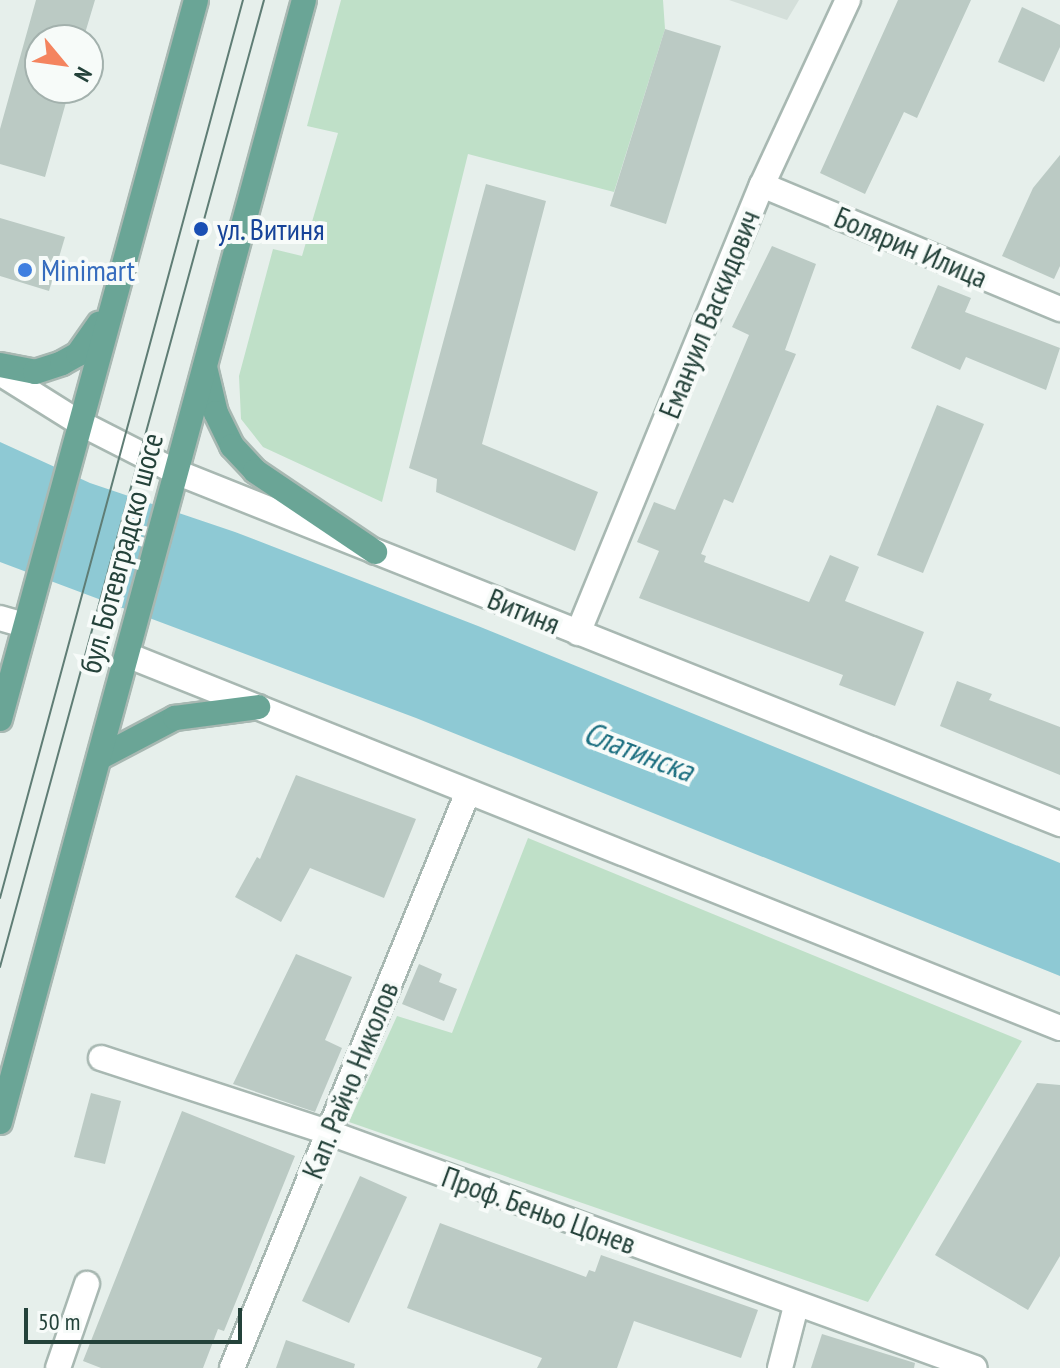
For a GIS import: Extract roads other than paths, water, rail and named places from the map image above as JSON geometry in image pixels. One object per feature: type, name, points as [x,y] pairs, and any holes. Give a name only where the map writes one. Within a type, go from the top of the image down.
[{"type":"main road","points":[[0,719],[78,422],[196,0]]},
{"type":"main road","name":"бул. Ботевградско шосе","points":[[0,1122],[304,0]]},
{"type":"main road","points":[[0,365],[35,372],[78,354],[112,301]]},
{"type":"main road","points":[[205,365],[216,413],[232,446],[255,471],[375,552]]},
{"type":"main road","points":[[99,758],[175,718],[258,707]]},
{"type":"street","name":"Емануил Васкидович","points":[[578,633],[762,185],[848,0]]},
{"type":"street","name":"Болярин Илица","points":[[762,185],[1060,309]]},
{"type":"street","name":"Витиня","points":[[0,373],[78,422],[176,472],[1060,824]]},
{"type":"street","points":[[0,618],[25,625]]},
{"type":"street","points":[[127,655],[1060,1028]]},
{"type":"street","name":"Кап. Райчо Николов","points":[[232,1368],[468,792]]},
{"type":"street","name":"Проф. Беньо Цонев","points":[[101,1058],[330,1133],[796,1306],[975,1368]]},
{"type":"street","points":[[58,1368],[87,1284]]},
{"type":"street","points":[[780,1368],[796,1306]]},
{"type":"water","name":"Слатинска","points":[[0,442],[90,483],[235,532],[478,626],[1060,863],[1060,976],[416,718],[0,562]]},
{"type":"tram line","points":[[0,898],[243,0]]},
{"type":"tram line","points":[[0,967],[264,0]]},
{"type":"place","name":"ул. Витиня","points":[[201,229]]},
{"type":"place","name":"Minimart","points":[[25,270]]}]
